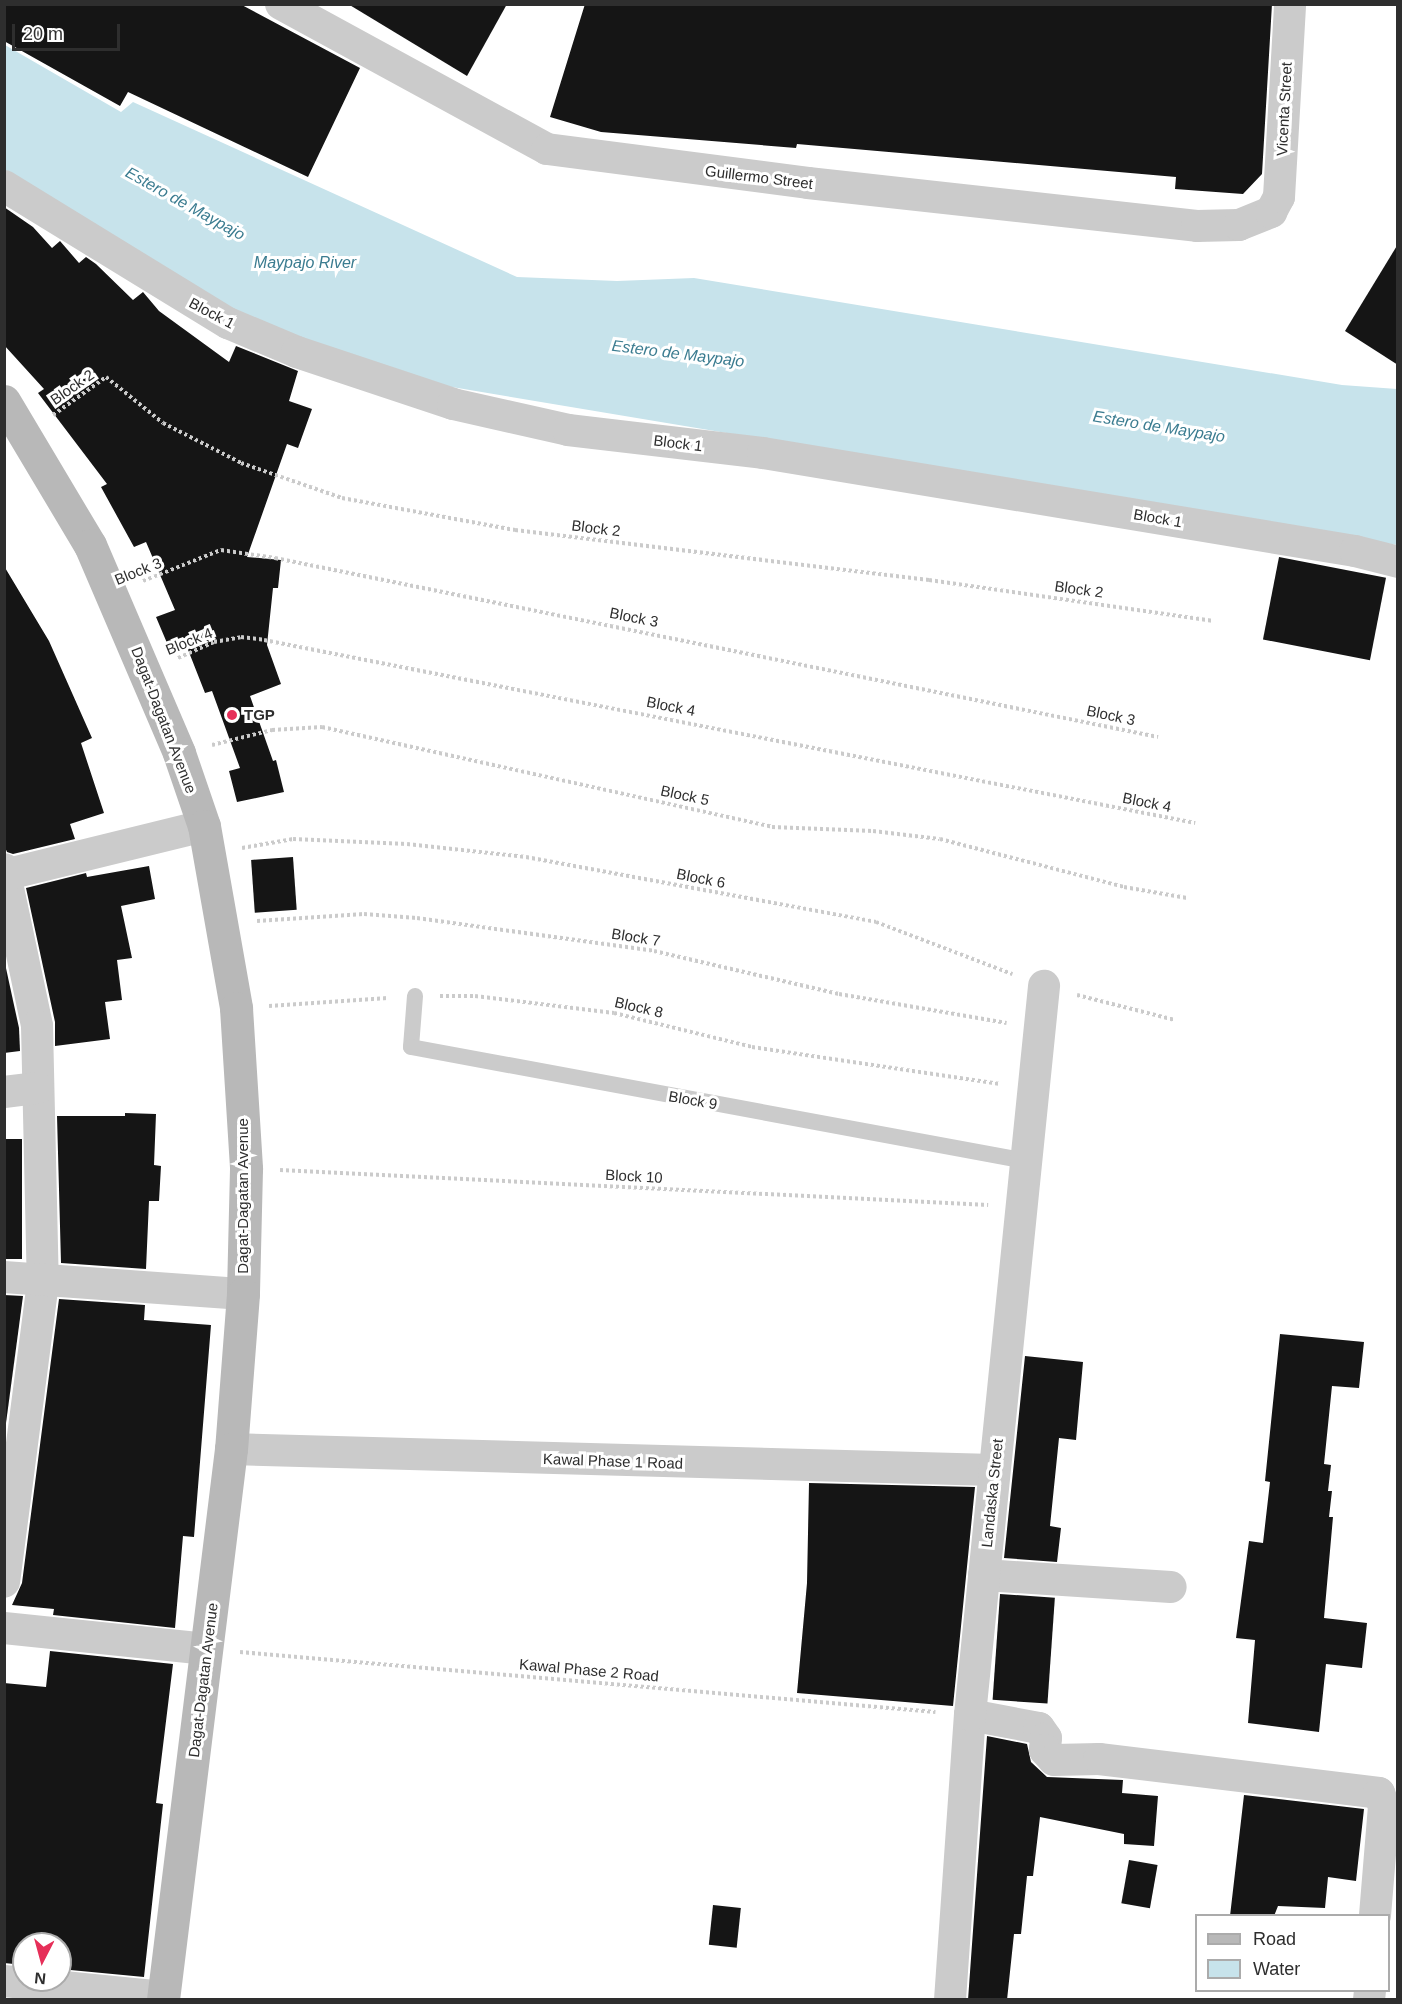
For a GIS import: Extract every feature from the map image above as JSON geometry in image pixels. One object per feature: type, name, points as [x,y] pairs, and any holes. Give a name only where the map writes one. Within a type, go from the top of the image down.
[{"type":"street","name":"Guillermo Street","points":[[281,4],[547,149],[808,183],[1197,226],[1239,225],[1271,212]]},
{"type":"street","name":"Vicenta Street","points":[[1271,212],[1279,197],[1290,4]]},
{"type":"street","name":"Block 1","points":[[4,186],[228,323],[297,352],[453,404],[568,430],[763,453],[1355,551],[1398,562]]},
{"type":"street","name":"Dagat-Dagatan Avenue","points":[[4,401],[26,434],[90,545],[147,672],[179,753],[207,840],[236,1008],[246,1168],[243,1294],[231,1449],[163,1998]]},
{"type":"street","points":[[4,1581],[43,1282],[37,1026],[5,873],[207,840]]},
{"type":"street","name":"Landaska Street","points":[[950,2000],[970,1715],[1044,986]]},
{"type":"street","points":[[4,1092],[38,1088]]},
{"type":"street","points":[[4,1277],[43,1282],[243,1294]]},
{"type":"street","name":"Kawal Phase 1 Road","points":[[231,1449],[994,1470]]},
{"type":"street","points":[[984,1575],[1171,1587]]},
{"type":"street","points":[[4,1628],[207,1649]]},
{"type":"street","points":[[970,1715],[1040,1728],[1046,1738],[1045,1749],[1054,1760],[1099,1759],[1379,1793],[1384,1806],[1375,1914]]},
{"type":"street","points":[[4,1981],[163,1998]]},
{"type":"lane","name":"Block 9","points":[[415,996],[411,1047],[1026,1161]]},
{"type":"path","name":"Block 2","points":[[26,434],[106,377],[163,423],[241,463],[342,498],[515,530],[929,580],[1212,621]]},
{"type":"path","name":"Block 3","points":[[112,594],[221,550],[741,649],[1158,736]]},
{"type":"path","name":"Block 4","points":[[147,672],[214,642],[241,637],[264,640],[1195,823]]},
{"type":"path","name":"Block 5","points":[[179,753],[272,730],[322,727],[772,827],[873,831],[940,839],[1124,887],[1187,898]]},
{"type":"path","name":"Block 6","points":[[207,840],[293,839],[407,844],[526,857],[876,922],[1044,986],[1175,1020]]},
{"type":"path","name":"Block 7","points":[[223,923],[364,914],[429,920],[654,951],[839,994],[1039,1029]]},
{"type":"path","name":"Block 8","points":[[236,1008],[415,996],[475,996],[614,1012],[753,1047],[1033,1089]]},
{"type":"path","name":"Block 10","points":[[246,1168],[1021,1207]]},
{"type":"path","name":"Kawal Phase 2 Road","points":[[207,1649],[970,1715]]},
{"type":"water","name":"Maypajo River","points":[[5,45],[121,112],[133,102],[517,277],[617,281],[694,278],[1342,385],[1397,389],[1397,545],[422,382],[278,334],[181,286],[5,173]]},
{"type":"building","points":[[4,4],[240,4],[360,68],[308,177],[128,92],[120,106],[4,41]]},
{"type":"building","points":[[348,4],[507,4],[467,76]]},
{"type":"building","points":[[585,4],[1272,4],[1262,174],[1243,194],[1175,189],[1176,177],[797,144],[796,148],[601,132],[550,117]]},
{"type":"building","points":[[4,207],[33,227],[52,248],[60,241],[79,263],[86,257],[96,264],[133,300],[143,292],[159,311],[229,362],[236,346],[298,371],[289,401],[312,409],[298,448],[287,444],[247,557],[281,560],[278,588],[273,588],[267,645],[281,684],[250,696],[273,761],[276,760],[284,792],[237,802],[229,771],[240,768],[212,691],[205,693],[183,637],[167,643],[156,617],[175,610],[146,542],[134,547],[101,487],[107,484],[38,393],[44,389],[4,345]]},
{"type":"building","points":[[1398,244],[1398,365],[1345,331]]},
{"type":"building","points":[[1279,557],[1386,578],[1370,660],[1263,639]]},
{"type":"building","points":[[4,566],[49,641],[92,738],[81,743],[104,813],[70,824],[75,839],[13,854],[7,852],[4,845]]},
{"type":"building","points":[[293,857],[297,910],[255,913],[251,860]]},
{"type":"building","points":[[149,866],[155,899],[121,906],[132,958],[117,960],[122,1000],[105,1002],[110,1039],[55,1046],[55,1022],[26,888],[86,873],[87,877]]},
{"type":"building","points":[[4,959],[19,1028],[20,1051],[4,1053]]},
{"type":"building","points":[[125,1113],[156,1114],[154,1165],[161,1166],[159,1201],[149,1201],[146,1269],[61,1263],[57,1116],[125,1116]]},
{"type":"building","points":[[4,1139],[22,1139],[22,1259],[4,1259]]},
{"type":"building","points":[[4,1295],[23,1296],[4,1438]]},
{"type":"building","points":[[59,1299],[145,1305],[144,1320],[211,1325],[194,1537],[183,1536],[175,1628],[53,1615],[54,1609],[12,1605],[22,1583]]},
{"type":"building","points":[[1280,1334],[1364,1342],[1359,1388],[1332,1386],[1324,1464],[1331,1465],[1328,1491],[1332,1491],[1329,1517],[1333,1517],[1324,1618],[1367,1623],[1362,1668],[1326,1664],[1319,1732],[1248,1723],[1255,1640],[1236,1638],[1249,1541],[1263,1543],[1270,1482],[1265,1481]]},
{"type":"building","points":[[1025,1356],[1083,1362],[1076,1440],[1059,1438],[1050,1526],[1061,1528],[1057,1562],[1004,1558]]},
{"type":"building","points":[[809,1483],[975,1487],[953,1706],[797,1693],[807,1583]]},
{"type":"building","points":[[1000,1594],[1055,1598],[1047,1704],[993,1700]]},
{"type":"building","points":[[50,1651],[173,1664],[156,1803],[163,1804],[144,1977],[72,1970],[72,1932],[12,1932],[12,1964],[4,1963],[4,1683],[46,1687]]},
{"type":"building","points":[[987,1736],[1027,1744],[1031,1762],[1047,1777],[1123,1780],[1122,1793],[1158,1796],[1154,1846],[1124,1844],[1124,1834],[1040,1817],[1033,1876],[1027,1876],[1021,1934],[1014,1934],[1007,2000],[968,2000]]},
{"type":"building","points":[[1244,1795],[1364,1809],[1356,1881],[1328,1877],[1325,1908],[1278,1906],[1275,1914],[1230,1914]]},
{"type":"building","points":[[1129,1860],[1158,1865],[1150,1908],[1121,1903]]},
{"type":"building","points":[[713,1905],[741,1908],[737,1948],[709,1945]]},
{"type":"place","name":"TGP","points":[[232,715]]},
{"type":"water label","name":"Estero de Maypajo","points":[[185,204]]},
{"type":"water label","name":"Estero de Maypajo","points":[[678,354]]},
{"type":"water label","name":"Estero de Maypajo","points":[[1159,427]]}]
